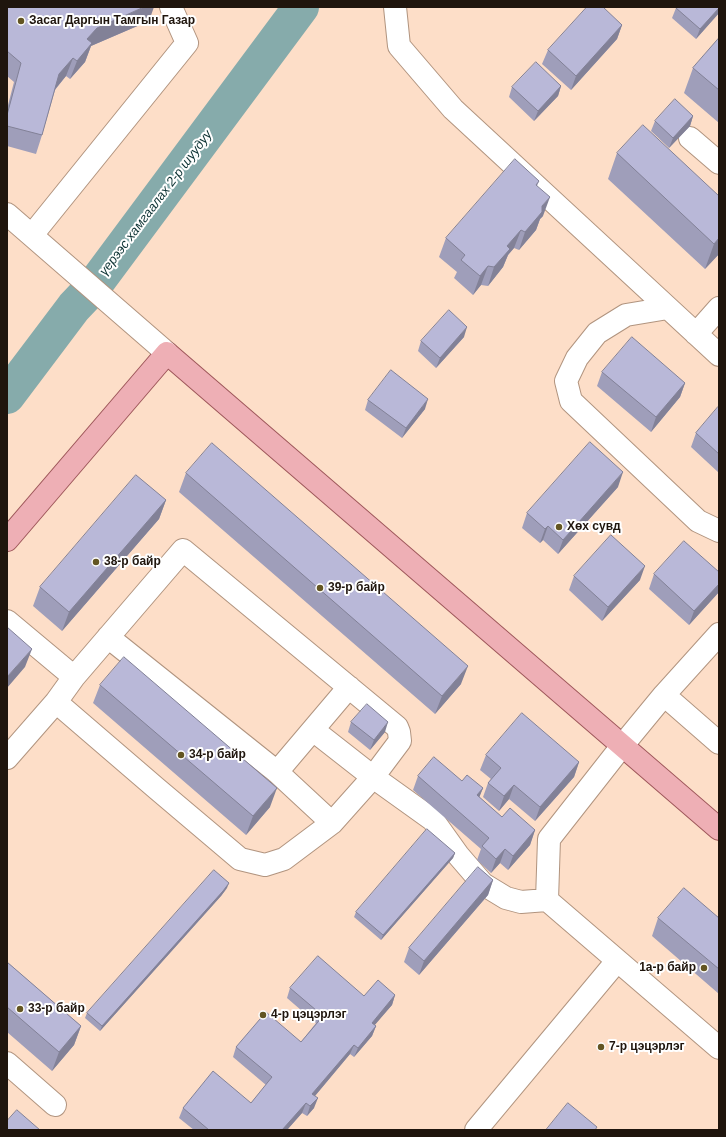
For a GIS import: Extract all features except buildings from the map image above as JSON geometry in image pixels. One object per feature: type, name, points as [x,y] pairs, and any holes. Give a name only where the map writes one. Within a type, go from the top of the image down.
[{"type":"main road","points":[[7,540],[167,353],[719,829]]},
{"type":"street","points":[[32,235],[187,43],[171,7]]},
{"type":"street","points":[[395,7],[398,46],[453,109],[719,355]]},
{"type":"street","points":[[690,138],[719,163]]},
{"type":"street","points":[[7,214],[167,353]]},
{"type":"street","points":[[668,308],[626,315],[597,333],[577,358],[566,382],[572,401],[698,520],[719,531]]},
{"type":"street","points":[[696,334],[719,308]]},
{"type":"street","points":[[7,758],[56,702],[74,677],[183,550],[397,727],[400,741],[373,777],[332,823],[284,859],[265,865],[240,860],[56,702]]},
{"type":"street","points":[[7,621],[74,677]]},
{"type":"street","points":[[547,900],[550,839],[622,746],[664,695],[719,634]]},
{"type":"street","points":[[108,637],[277,772],[332,823]]},
{"type":"street","points":[[277,772],[349,687]]},
{"type":"street","points":[[664,695],[719,743]]},
{"type":"street","points":[[313,730],[373,777],[433,820],[458,855],[483,884],[506,898],[521,902],[547,900],[719,1048]]},
{"type":"street","points":[[476,1130],[617,961]]},
{"type":"street","points":[[7,1063],[55,1105]]},
{"type":"waterway","name":"үерээс хамгаалах 2-р шуудуу","points":[[7,396],[74,307],[93,287],[301,7]]},
{"type":"place","name":"Засаг Даргын Тамгын Газар","points":[[21,21]]},
{"type":"place","name":"Хөх сувд","points":[[559,527]]},
{"type":"place","name":"38-р байр","points":[[96,562]]},
{"type":"place","name":"39-р байр","points":[[320,588]]},
{"type":"place","name":"34-р байр","points":[[181,755]]},
{"type":"place","name":"1а-р байр","points":[[704,968]]},
{"type":"place","name":"33-р байр","points":[[20,1009]]},
{"type":"place","name":"4-р цэцэрлэг","points":[[263,1015]]},
{"type":"place","name":"7-р цэцэрлэг","points":[[601,1047]]}]
